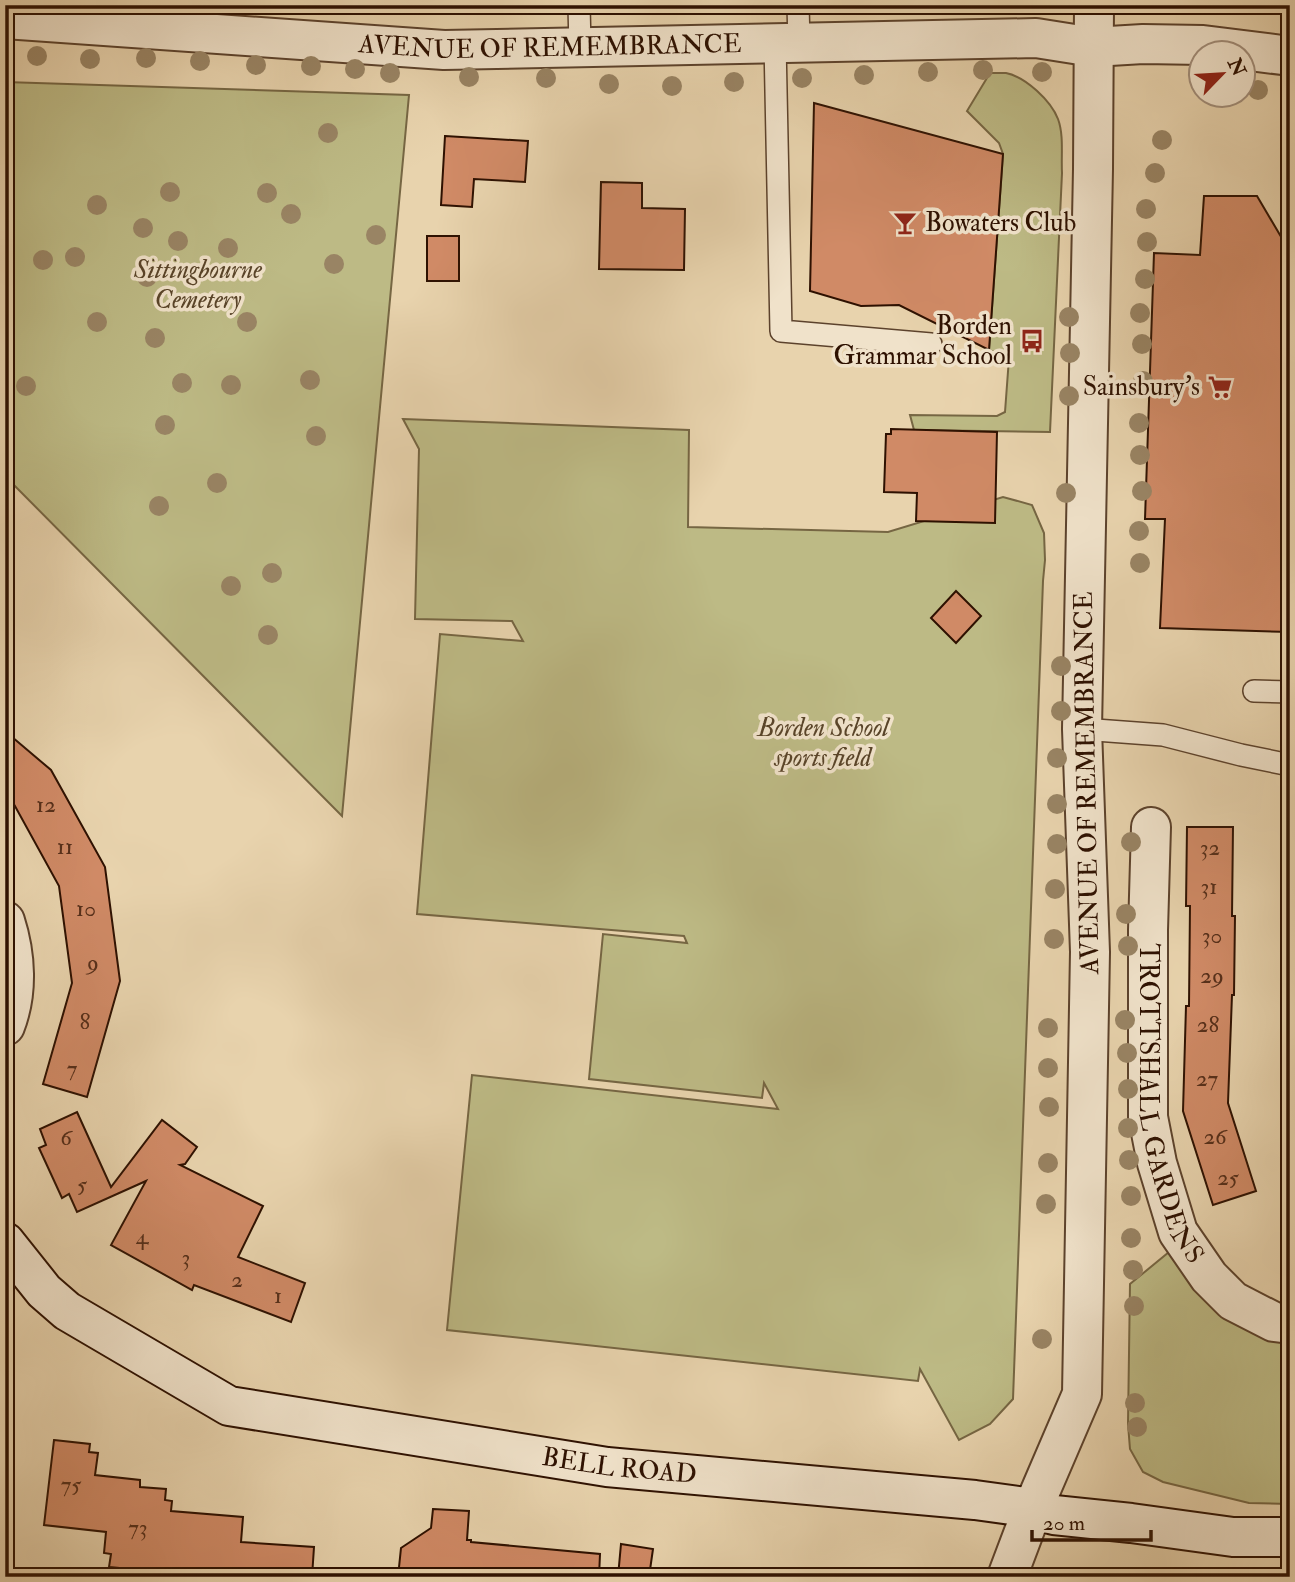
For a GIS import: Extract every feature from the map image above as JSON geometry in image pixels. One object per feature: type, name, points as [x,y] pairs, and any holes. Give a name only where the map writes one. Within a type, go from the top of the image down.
[{"type":"street","name":"AVENUE OF REMEMBRANCE","points":[[1007,1577],[1033,1508],[1082,1394],[1090,952],[1082,729],[1094,5]]},
{"type":"street","name":"AVENUE OF REMEMBRANCE","points":[[5,19],[444,50],[1036,38],[1093,47]]},
{"type":"street","points":[[1093,47],[1203,45],[1290,56]]},
{"type":"street","name":"TROTTSHALL GARDENS","points":[[1151,827],[1148,1117],[1157,1163],[1178,1232],[1209,1277],[1233,1301],[1274,1322],[1290,1324]]},
{"type":"street","points":[[5,921],[15,967],[12,1009],[5,1026]]},
{"type":"street","name":"BELL ROAD","points":[[7,1249],[44,1291],[67,1311],[229,1406],[607,1467],[975,1500],[1033,1508],[1054,1515],[1233,1537],[1290,1537]]},
{"type":"lane","points":[[579,5],[580,47]]},
{"type":"lane","points":[[798,5],[787,43],[781,331],[931,344]]},
{"type":"lane","points":[[1254,691],[1290,692]]},
{"type":"lane","points":[[1082,729],[1163,735],[1290,765]]},
{"type":"green space","points":[[990,73],[1014,75],[1037,91],[1055,112],[1061,132],[1062,173],[1050,432],[914,430],[910,415],[997,416],[1005,412],[1009,358],[989,350],[1003,154],[999,143],[967,111]]},
{"type":"green space","name":"Sittingbourne Cemetery","points":[[5,82],[409,95],[342,816],[5,476]]},
{"type":"green space","name":"Borden School sports field","points":[[403,419],[689,430],[688,527],[888,532],[1003,497],[1032,505],[1044,533],[1045,560],[1013,1399],[990,1424],[959,1440],[920,1369],[918,1381],[447,1330],[472,1075],[778,1109],[764,1083],[762,1098],[589,1079],[603,934],[687,943],[684,936],[417,914],[440,634],[523,641],[512,621],[415,619],[419,449]]},
{"type":"green space","points":[[1169,1252],[1290,1339],[1290,1504],[1249,1503],[1163,1482],[1143,1472],[1130,1449],[1130,1284]]},
{"type":"building","name":"Bowaters Club","points":[[814,103],[1003,154],[989,350],[899,305],[861,306],[810,291]]},
{"type":"building","points":[[445,136],[528,141],[525,182],[474,179],[472,207],[441,205]]},
{"type":"building","points":[[601,182],[642,183],[642,208],[685,209],[684,270],[599,269]]},
{"type":"building","name":"Sainsbury's","points":[[1204,196],[1257,196],[1290,252],[1290,632],[1160,628],[1165,519],[1145,519],[1154,253],[1200,255]]},
{"type":"building","points":[[427,236],[459,236],[459,281],[427,281]]},
{"type":"building","points":[[891,429],[997,432],[995,523],[916,521],[917,493],[884,492],[886,434],[891,434]]},
{"type":"building","points":[[956,591],[981,616],[956,643],[931,618]]},
{"type":"building","points":[[5,731],[51,770],[105,867],[120,981],[87,1097],[43,1084],[72,983],[59,886],[5,788]]},
{"type":"building","points":[[1187,827],[1233,827],[1234,995],[1228,1103],[1256,1191],[1213,1205],[1183,1111],[1186,1006],[1189,1006],[1190,906],[1186,906]]},
{"type":"building","points":[[77,1112],[111,1187],[162,1120],[197,1147],[185,1164],[180,1165],[263,1206],[238,1257],[305,1283],[291,1322],[194,1285],[192,1290],[111,1245],[146,1181],[77,1212],[69,1194],[62,1198],[39,1148],[46,1145],[40,1129]]},
{"type":"building","points":[[54,1440],[90,1444],[89,1452],[98,1453],[95,1475],[140,1480],[140,1487],[166,1489],[165,1500],[172,1501],[171,1511],[243,1517],[241,1542],[314,1547],[312,1577],[181,1577],[182,1574],[109,1567],[111,1554],[104,1553],[106,1532],[44,1525]]},
{"type":"building","points":[[433,1509],[469,1511],[467,1540],[471,1542],[600,1554],[599,1577],[398,1577],[401,1548],[431,1528]]},
{"type":"building","points":[[621,1544],[653,1549],[649,1577],[618,1577]]},
{"type":"place","name":"Bowaters Club","points":[[905,223]]},
{"type":"place","name":"Borden Grammar School","points":[[1032,341]]},
{"type":"place","name":"Sainsbury's","points":[[1220,387]]}]
